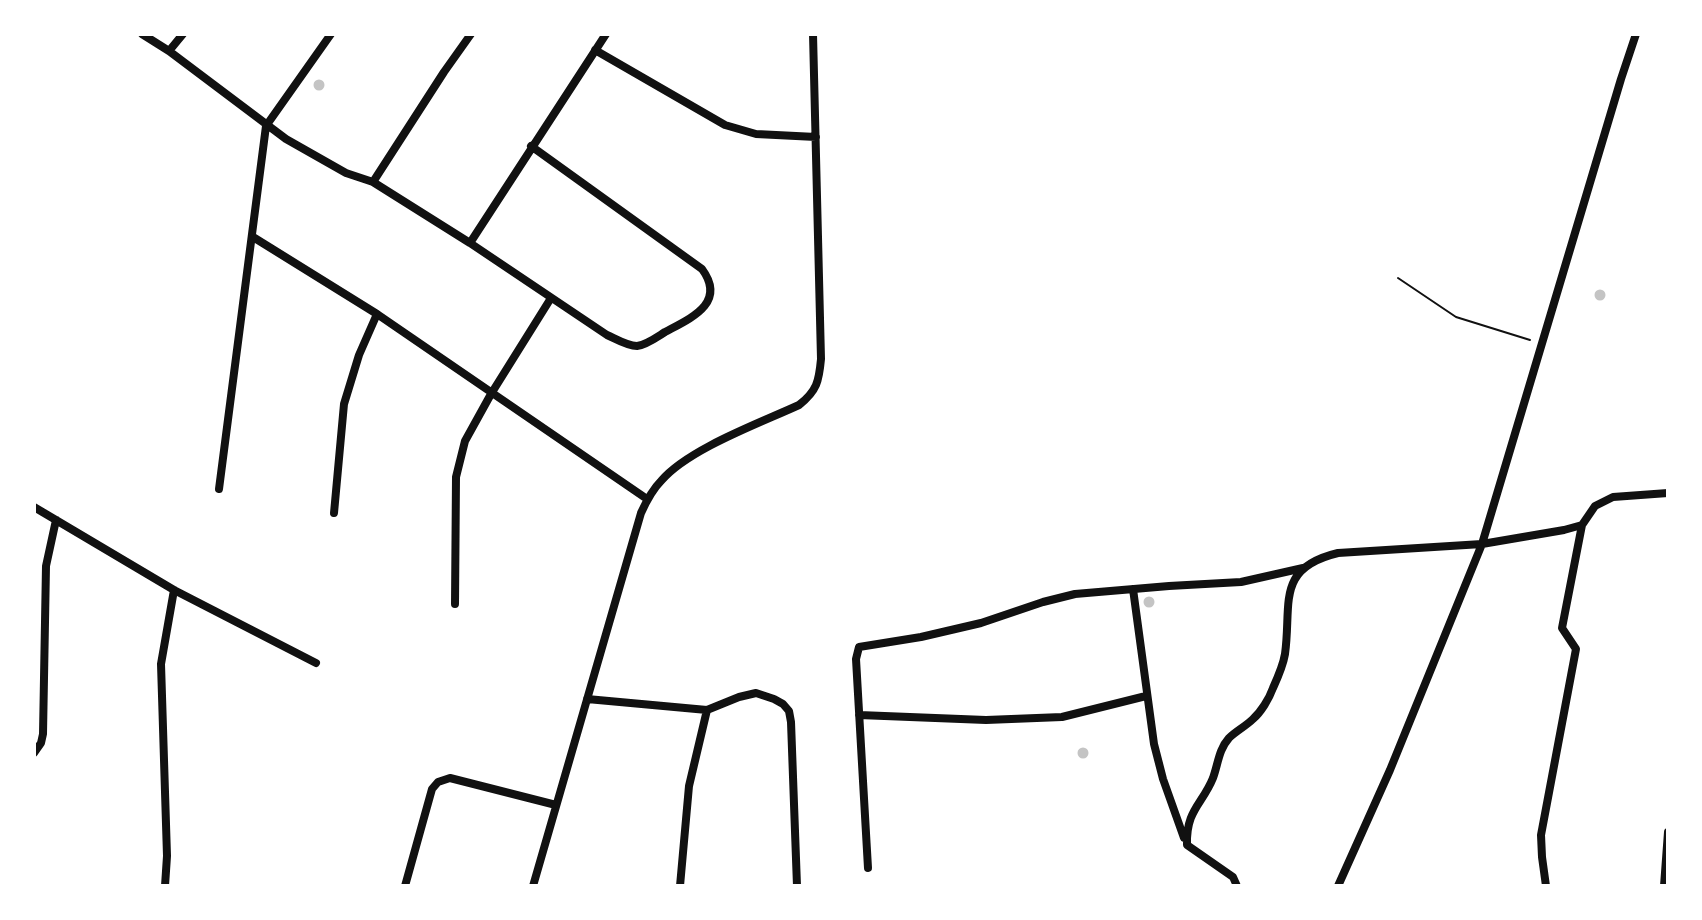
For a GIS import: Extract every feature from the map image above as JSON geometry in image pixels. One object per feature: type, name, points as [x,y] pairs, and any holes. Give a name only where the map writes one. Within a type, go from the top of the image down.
[{"type":"street","points":[[142,34],[169,51],[266,126],[346,173],[373,182],[621,342],[636,346],[649,341],[696,315],[708,303],[710,280],[702,269],[531,146]]},
{"type":"street","points":[[169,51],[183,34]]},
{"type":"street","points":[[219,489],[266,126],[331,34]]},
{"type":"street","points":[[373,182],[471,34]]},
{"type":"street","points":[[470,243],[606,34]]},
{"type":"street","points":[[533,886],[647,499],[671,471],[719,442],[799,405],[816,387],[821,359],[813,34]]},
{"type":"street","points":[[1338,886],[1390,770],[1482,544],[1636,34]]},
{"type":"street","points":[[595,50],[725,125],[756,134],[816,137]]},
{"type":"street","points":[[253,237],[377,314],[647,499]]},
{"type":"street","points":[[455,604],[456,477],[465,441],[551,298]]},
{"type":"street","points":[[334,513],[344,404],[359,355],[377,314]]},
{"type":"street","points":[[1546,886],[1541,835],[1576,649],[1562,628],[1582,525],[1595,506],[1613,497],[1668,493]]},
{"type":"street","points":[[34,507],[174,590],[316,663]]},
{"type":"street","points":[[34,753],[43,734],[46,566],[56,520]]},
{"type":"street","points":[[1187,845],[1191,815],[1212,780],[1222,750],[1230,737],[1255,718],[1271,694],[1285,654],[1287,601],[1293,582],[1304,567],[1317,558],[1338,553],[1482,544],[1582,525]]},
{"type":"street","points":[[868,868],[856,659],[861,646],[921,637],[981,623],[1075,594],[1241,582],[1304,567]]},
{"type":"street","points":[[1133,589],[1146,696],[1163,779],[1187,845],[1233,877],[1237,886]]},
{"type":"street","points":[[165,886],[167,856],[161,664],[174,590]]},
{"type":"street","points":[[587,699],[707,710],[756,693],[783,704],[789,711],[797,886]]},
{"type":"street","points":[[859,715],[999,720],[1062,717],[1146,696]]},
{"type":"street","points":[[680,886],[689,786],[707,710]]},
{"type":"street","points":[[405,886],[432,789],[438,782],[450,778],[556,805]]},
{"type":"street","points":[[1664,886],[1668,832]]},
{"type":"path","points":[[1398,278],[1456,317],[1542,344]]},
{"type":"building","points":[[319,79],[325,85],[319,91],[313,85]]},
{"type":"building","points":[[1600,289],[1606,295],[1600,301],[1594,295]]},
{"type":"building","points":[[1149,596],[1155,602],[1149,608],[1143,602]]},
{"type":"building","points":[[1083,747],[1089,753],[1083,759],[1077,753]]}]
